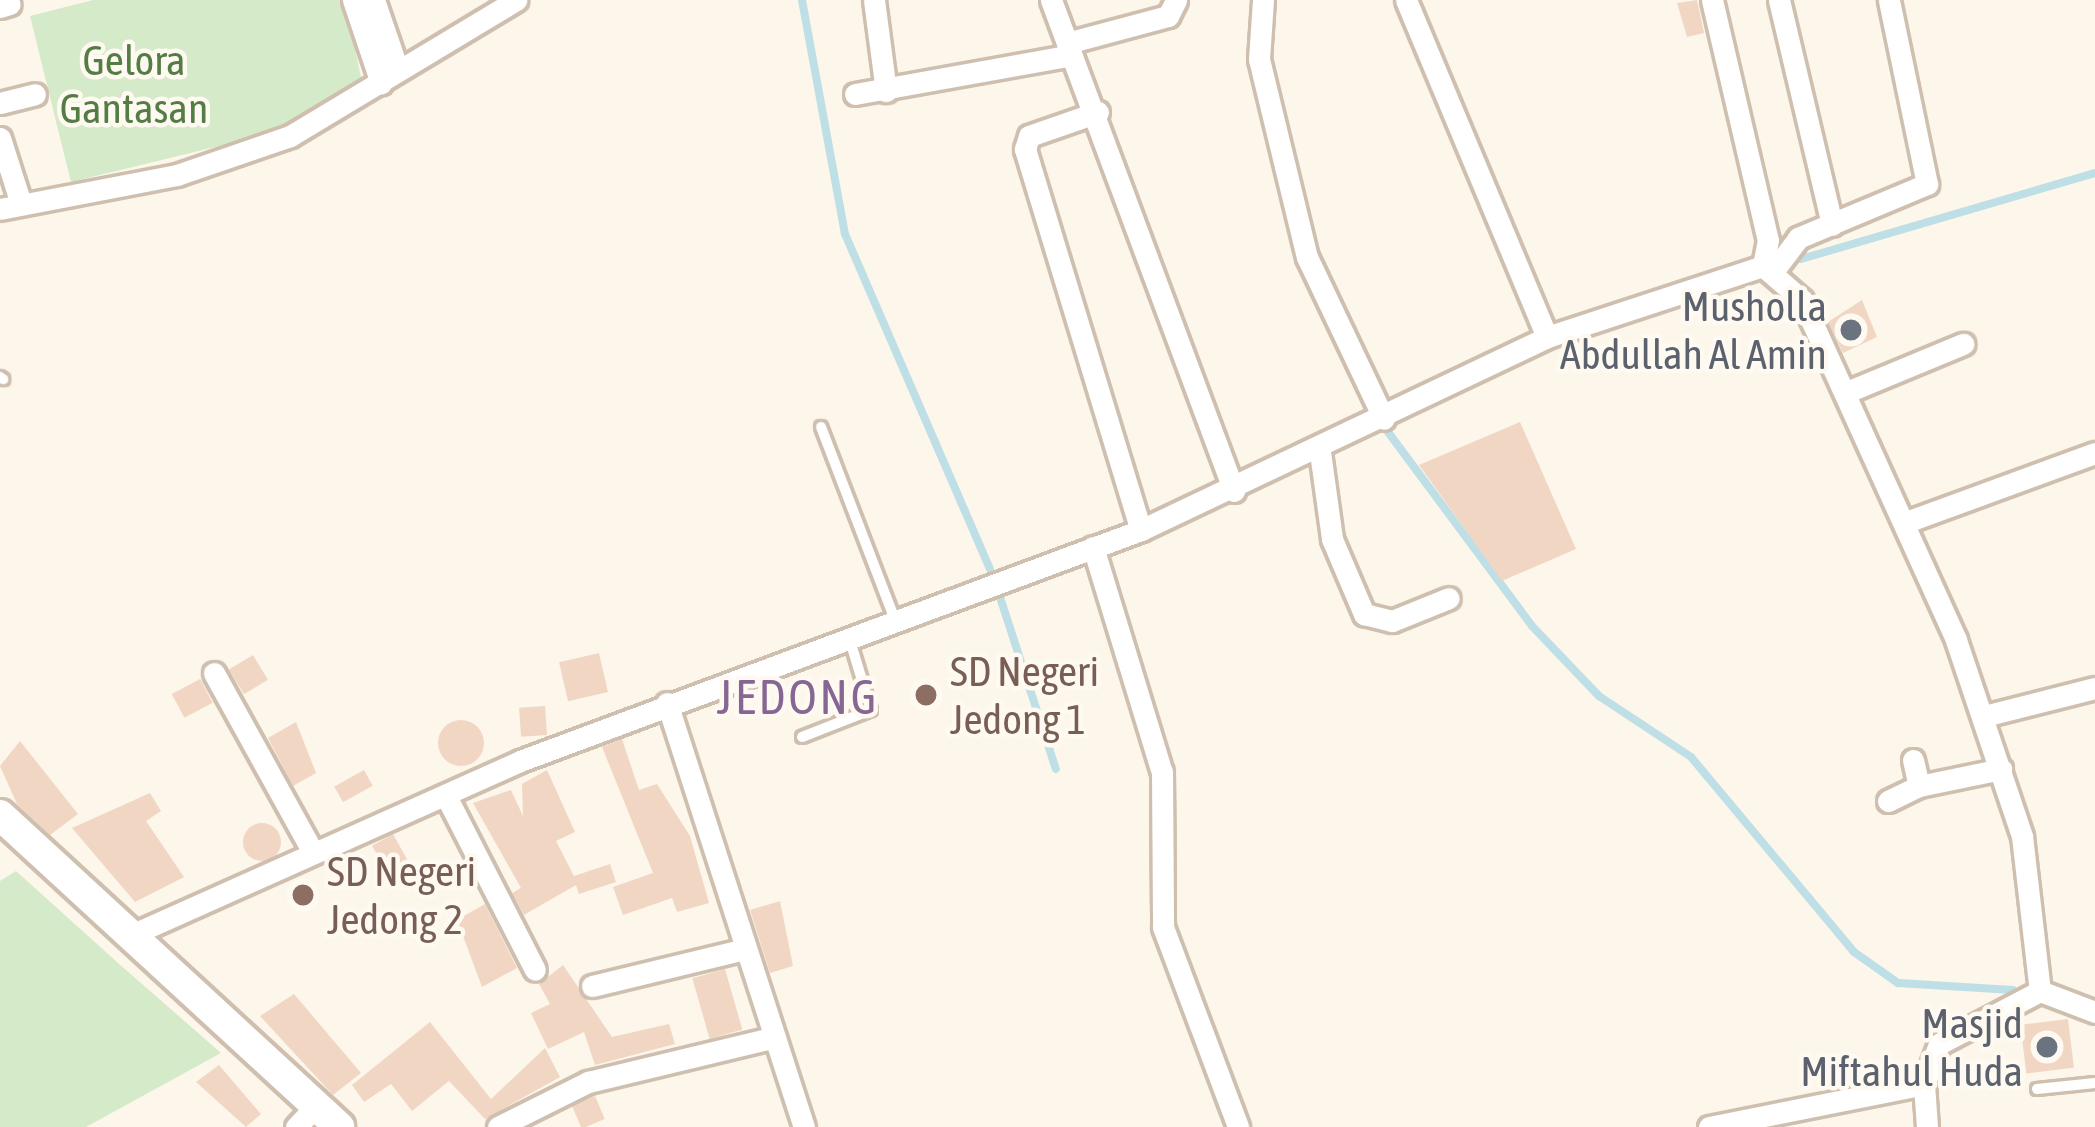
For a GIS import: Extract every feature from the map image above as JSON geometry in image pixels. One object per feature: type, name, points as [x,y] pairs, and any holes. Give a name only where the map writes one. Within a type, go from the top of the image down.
[{"type":"street","points":[[353,0],[390,76]]},
{"type":"street","points":[[374,0],[390,76]]},
{"type":"street","points":[[0,138],[10,206],[230,158],[390,76],[516,0]]},
{"type":"street","points":[[874,0],[886,91]]},
{"type":"street","points":[[1051,0],[1098,112],[1234,491]]},
{"type":"street","points":[[855,94],[1070,50],[1168,16],[1176,0]]},
{"type":"street","points":[[1263,0],[1259,59],[1306,257],[1384,418]]},
{"type":"street","points":[[1406,0],[1547,337]]},
{"type":"street","points":[[1712,0],[1768,240],[1769,267],[1847,392],[1909,521],[1984,716],[2029,872],[2040,991]]},
{"type":"street","points":[[1780,0],[1832,225]]},
{"type":"street","points":[[129,935],[667,703],[848,633],[1141,530],[1321,452],[1547,337],[1769,267],[1798,238],[1927,184],[1888,0]]},
{"type":"street","points":[[0,103],[34,94]]},
{"type":"street","points":[[1098,112],[1029,136],[1025,148],[1141,530]]},
{"type":"street","points":[[1847,392],[1963,344]]},
{"type":"street","points":[[1321,452],[1332,539],[1364,614],[1391,621],[1449,598]]},
{"type":"street","points":[[1909,521],[2095,453]]},
{"type":"street","points":[[1093,547],[1162,772],[1163,927],[1238,1127]]},
{"type":"street","points":[[214,674],[313,852]]},
{"type":"street","points":[[1984,716],[2095,688]]},
{"type":"street","points":[[667,703],[804,1127]]},
{"type":"street","points":[[1913,760],[1919,786]]},
{"type":"street","points":[[1888,801],[1919,786],[2001,769]]},
{"type":"street","points":[[446,796],[535,970]]},
{"type":"street","points":[[0,815],[317,1120]]},
{"type":"street","points":[[592,986],[745,949]]},
{"type":"street","points":[[1927,1127],[1924,1084],[1959,1024],[2040,991],[2095,1012]]},
{"type":"street","points":[[498,1127],[588,1082],[775,1037]]},
{"type":"street","points":[[1709,1127],[1924,1084]]},
{"type":"lane","points":[[821,427],[894,617]]},
{"type":"lane","points":[[802,737],[871,710],[848,633]]},
{"type":"lane","points":[[2037,1089],[2095,1083]]},
{"type":"green space","name":"Gelora Gantasan","points":[[93,0],[345,0],[362,82],[277,132],[71,182],[30,16]]},
{"type":"green space","points":[[16,871],[221,1053],[86,1127],[0,1127],[0,881]]},
{"type":"building","points":[[1697,0],[1704,33],[1687,37],[1677,3]]},
{"type":"building","name":"Musholla Abdullah Al Amin","points":[[1862,300],[1877,337],[1843,353],[1828,322]]},
{"type":"building","points":[[1520,422],[1576,549],[1502,581],[1419,465]]},
{"type":"building","points":[[599,653],[608,692],[568,701],[559,662]]},
{"type":"building","points":[[253,655],[268,680],[244,694],[229,669]]},
{"type":"building","points":[[200,679],[213,703],[184,718],[172,694]]},
{"type":"building","points":[[545,706],[547,735],[521,737],[519,708]]},
{"type":"building","points":[[461,720],[477,727],[484,743],[477,759],[461,766],[445,759],[438,743],[445,727]]},
{"type":"building","points":[[296,722],[316,773],[293,786],[268,738]]},
{"type":"building","points":[[622,739],[639,790],[657,784],[690,836],[709,903],[677,912],[672,898],[623,915],[613,887],[653,873],[602,747]]},
{"type":"building","points":[[20,741],[78,814],[50,835],[17,804],[0,766]]},
{"type":"building","points":[[364,770],[373,786],[343,802],[334,786]]},
{"type":"building","points":[[547,770],[575,832],[556,841],[574,876],[610,864],[616,882],[579,894],[576,885],[524,915],[512,893],[521,888],[473,803],[511,790],[523,816],[522,784]]},
{"type":"building","points":[[150,793],[161,811],[146,821],[184,877],[135,902],[72,828]]},
{"type":"building","points":[[262,823],[276,828],[281,842],[276,856],[262,861],[248,856],[243,842],[248,828]]},
{"type":"building","points":[[393,834],[411,867],[390,879],[372,846]]},
{"type":"building","points":[[780,901],[793,966],[770,973],[750,910]]},
{"type":"building","points":[[485,904],[517,968],[482,987],[457,920]]},
{"type":"building","points":[[563,965],[612,1037],[669,1024],[675,1044],[595,1065],[584,1032],[548,1049],[531,1013],[550,1004],[539,984]]},
{"type":"building","points":[[725,969],[742,1030],[710,1039],[692,978]]},
{"type":"building","points":[[294,994],[361,1073],[333,1095],[260,1016]]},
{"type":"building","name":"Masjid Miftahul Huda","points":[[2068,1019],[2074,1068],[2026,1073],[2020,1025]]},
{"type":"building","points":[[430,1022],[491,1099],[545,1048],[560,1077],[485,1119],[449,1081],[412,1111],[391,1084],[364,1102],[352,1085]]},
{"type":"building","points":[[219,1065],[261,1114],[246,1127],[196,1082]]},
{"type":"building","points":[[595,1096],[605,1119],[581,1127],[572,1106]]},
{"type":"waterway","points":[[802,0],[845,234],[990,569]]},
{"type":"waterway","points":[[1801,259],[2095,173]]},
{"type":"waterway","points":[[1388,432],[1532,626],[1599,696],[1691,757],[1854,952],[1898,983],[2013,990]]},
{"type":"waterway","points":[[998,591],[1056,769]]},
{"type":"place","name":"Musholla Abdullah Al Amin","points":[[1851,330]]},
{"type":"place","name":"SD Negeri Jedong 1","points":[[926,695]]},
{"type":"place","name":"SD Negeri Jedong 2","points":[[303,895]]},
{"type":"place","name":"Masjid Miftahul Huda","points":[[2047,1047]]},
{"type":"district","name":"JEDONG","points":[[798,697]]}]
